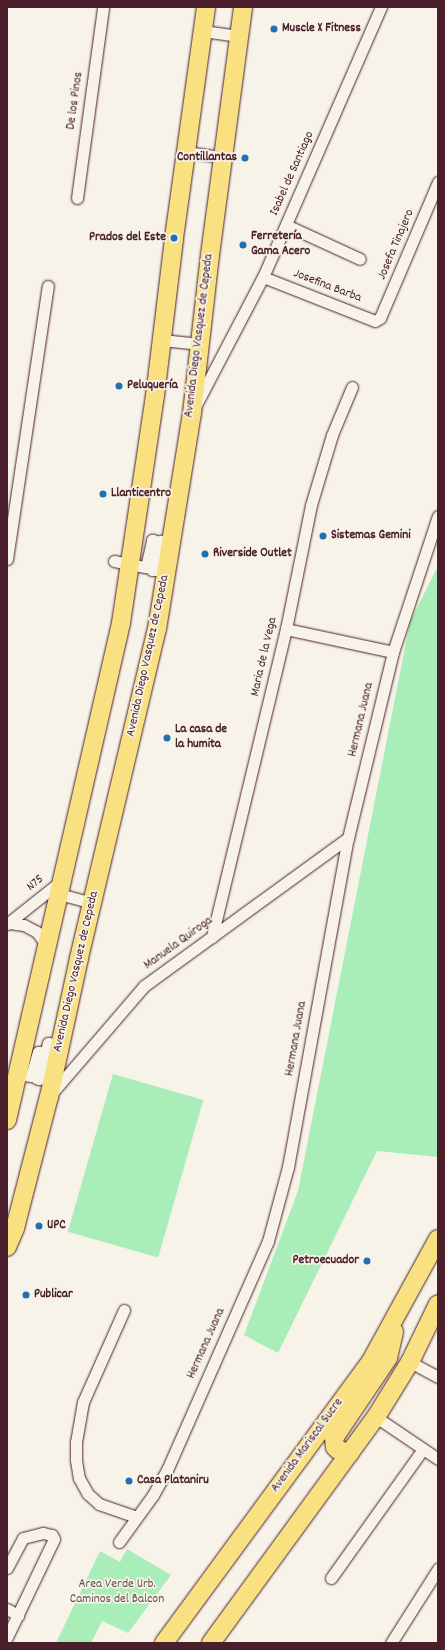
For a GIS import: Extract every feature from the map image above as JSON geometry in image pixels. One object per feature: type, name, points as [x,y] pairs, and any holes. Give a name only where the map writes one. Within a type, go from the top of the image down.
[{"type":"main road","points":[[7,1120],[121,623],[122,563],[155,396],[206,7]]},
{"type":"main road","name":"Avenida Diego Vasquez de Cepeda","points":[[7,1247],[14,1228],[49,1097],[92,903],[157,629],[192,413],[243,7]]},
{"type":"main road","name":"Avenida Mariscal Sucre","points":[[164,1643],[371,1361],[438,1239]]},
{"type":"main road","points":[[211,1643],[376,1417],[410,1362],[438,1304]]},
{"type":"main road","points":[[350,1453],[338,1450],[335,1447],[334,1438],[388,1358],[399,1310]]},
{"type":"street","name":"De los Pinos","points":[[77,198],[103,7]]},
{"type":"street","name":"Isabel de Santiago","points":[[192,413],[263,277],[381,7]]},
{"type":"street","points":[[203,30],[239,36]]},
{"type":"street","points":[[186,152],[223,158]]},
{"type":"street","name":"Josefa Tinajero","points":[[380,318],[438,185]]},
{"type":"street","points":[[286,225],[360,259]]},
{"type":"street","name":"Josefina Barba","points":[[263,277],[375,321],[380,318]]},
{"type":"street","points":[[7,559],[48,286]]},
{"type":"street","points":[[162,340],[200,344]]},
{"type":"street","name":"Maria de la Vega","points":[[212,937],[286,629],[311,505],[332,435],[352,387]]},
{"type":"street","name":"Hermana Juana","points":[[119,1542],[153,1495],[167,1470],[268,1241],[288,1167],[348,838],[393,652],[438,516]]},
{"type":"street","points":[[122,563],[146,567],[152,540],[156,541],[152,570],[155,570],[160,541],[165,542],[160,574],[166,575]]},
{"type":"street","points":[[286,629],[393,652]]},
{"type":"street","name":"Manuela Quiroga","points":[[49,1097],[144,986],[348,838]]},
{"type":"street","points":[[60,887],[92,903]]},
{"type":"street","name":"N75","points":[[8,924],[60,887]]},
{"type":"street","name":"N75","points":[[8,924],[24,925],[38,932],[47,946]]},
{"type":"street","points":[[18,1074],[31,1076],[38,1052],[41,1052],[36,1078],[38,1079],[48,1043],[60,1045]]},
{"type":"street","points":[[124,1310],[83,1402],[76,1442],[76,1460],[80,1478],[88,1494],[99,1504],[136,1517]]},
{"type":"street","points":[[410,1362],[438,1377]]},
{"type":"street","points":[[376,1417],[438,1459]]},
{"type":"street","points":[[331,1578],[423,1449]]},
{"type":"street","points":[[7,1568],[23,1538],[43,1533],[52,1535],[54,1539],[7,1637]]},
{"type":"street","points":[[391,1643],[434,1584],[438,1569]]},
{"type":"street","points":[[7,1609],[18,1615]]},
{"type":"green space","points":[[438,566],[438,1157],[377,1151],[278,1353],[244,1335],[298,1191],[410,622]]},
{"type":"green space","points":[[113,1074],[203,1100],[158,1258],[68,1232]]},
{"type":"green space","name":"Area Verde Urb. Caminos del Balcon","points":[[127,1549],[171,1575],[128,1633],[102,1621],[91,1643],[56,1643],[100,1551],[120,1562]]},
{"type":"place","name":"Muscle X Fitness","points":[[274,29]]},
{"type":"place","name":"Contillantas","points":[[245,158]]},
{"type":"place","name":"Prados del Este","points":[[174,238]]},
{"type":"place","name":"Ferretería Gama Acero","points":[[243,245]]},
{"type":"place","name":"Peluquería","points":[[119,386]]},
{"type":"place","name":"Llanticentro","points":[[103,494]]},
{"type":"place","name":"Sistemas Gemini","points":[[323,536]]},
{"type":"place","name":"Riverside Outlet","points":[[205,554]]},
{"type":"place","name":"La casa de la humita","points":[[167,738]]},
{"type":"place","name":"UPC","points":[[39,1226]]},
{"type":"place","name":"Petroecuador","points":[[367,1261]]},
{"type":"place","name":"Publicar","points":[[26,1295]]},
{"type":"place","name":"Casa Plataniru","points":[[129,1481]]}]
